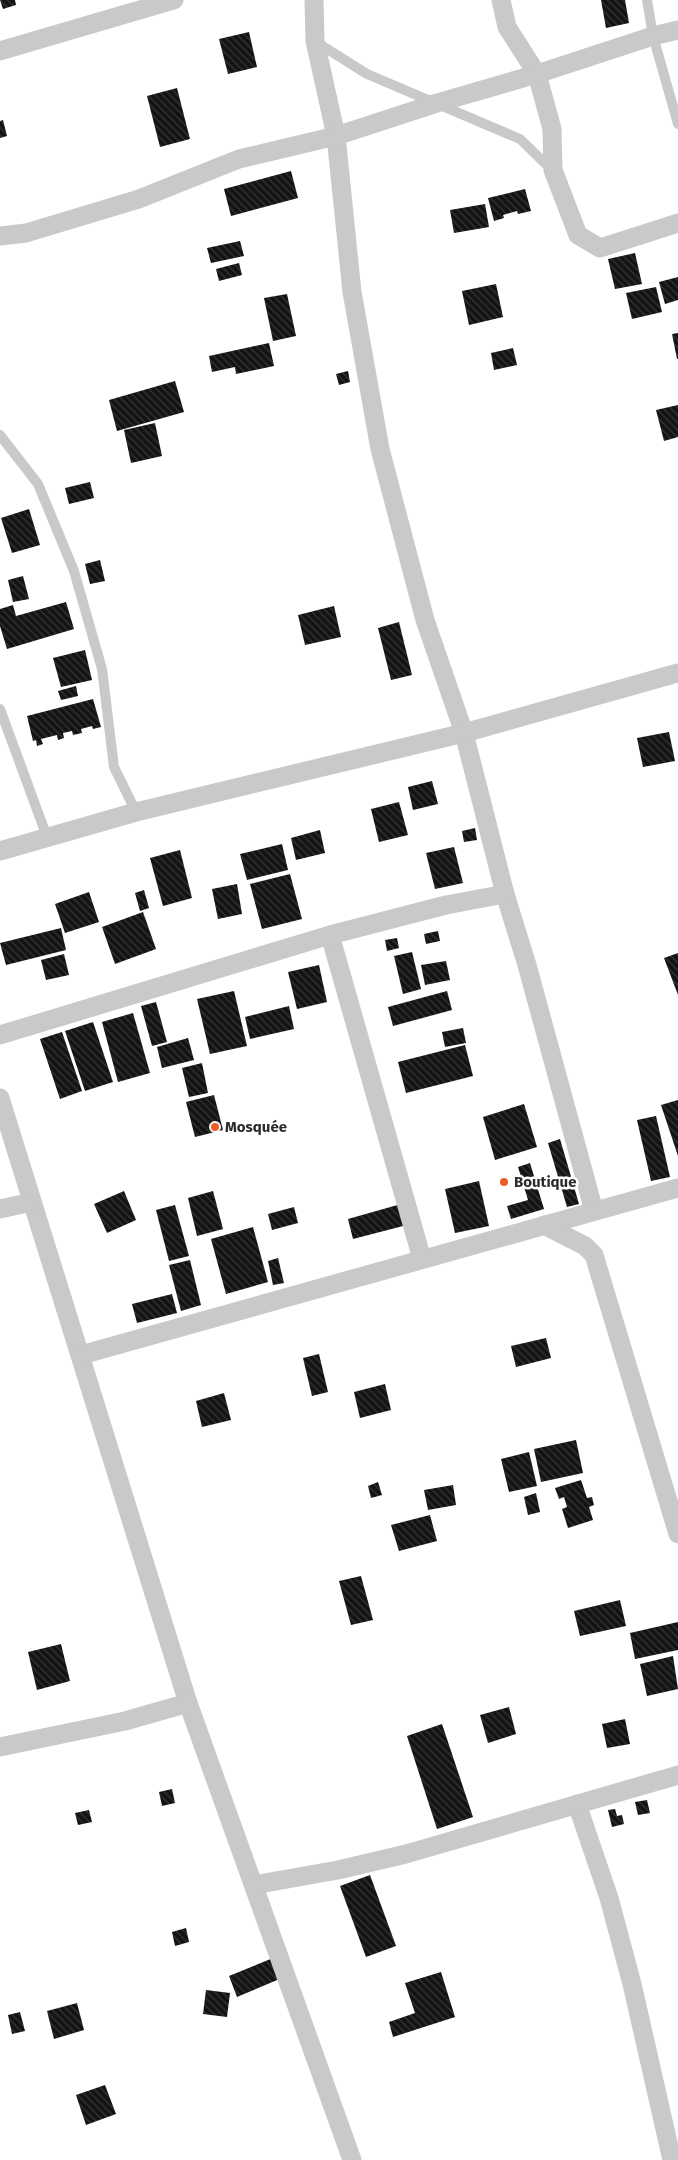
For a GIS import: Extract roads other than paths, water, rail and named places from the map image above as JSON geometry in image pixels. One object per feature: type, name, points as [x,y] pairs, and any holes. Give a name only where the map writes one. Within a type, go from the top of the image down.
[{"type":"street","points":[[0,51],[174,0]]},
{"type":"street","points":[[314,0],[314,41],[336,136],[352,292],[380,449],[425,620],[464,733],[505,894],[527,965],[594,1212]]},
{"type":"street","points":[[501,0],[507,27],[537,74],[552,129],[553,170],[578,235],[600,248],[678,223]]},
{"type":"street","points":[[0,236],[26,233],[139,199],[240,159],[336,136],[653,36],[678,30]]},
{"type":"street","points":[[0,851],[136,812],[464,733],[678,673]]},
{"type":"street","points":[[0,1035],[330,935],[446,904],[505,894]]},
{"type":"street","points":[[330,935],[422,1259]]},
{"type":"street","points":[[0,1098],[188,1703],[352,2160]]},
{"type":"street","points":[[80,1355],[678,1188]]},
{"type":"street","points":[[0,1209],[32,1202]]},
{"type":"street","points":[[544,1225],[585,1246],[594,1256],[678,1534]]},
{"type":"street","points":[[0,1747],[125,1721],[188,1703]]},
{"type":"street","points":[[254,1885],[338,1870],[406,1854],[678,1775]]},
{"type":"street","points":[[577,1804],[609,1898],[672,2160]]},
{"type":"lane","points":[[647,0],[653,36],[678,124]]},
{"type":"lane","points":[[314,41],[367,74],[520,139],[553,170]]},
{"type":"lane","points":[[0,435],[38,484],[74,571],[102,669],[114,767],[136,812]]},
{"type":"lane","points":[[0,709],[48,838]]},
{"type":"place","name":"Mosquée","points":[[215,1127]]},
{"type":"place","name":"Boutique","points":[[504,1182]]}]
